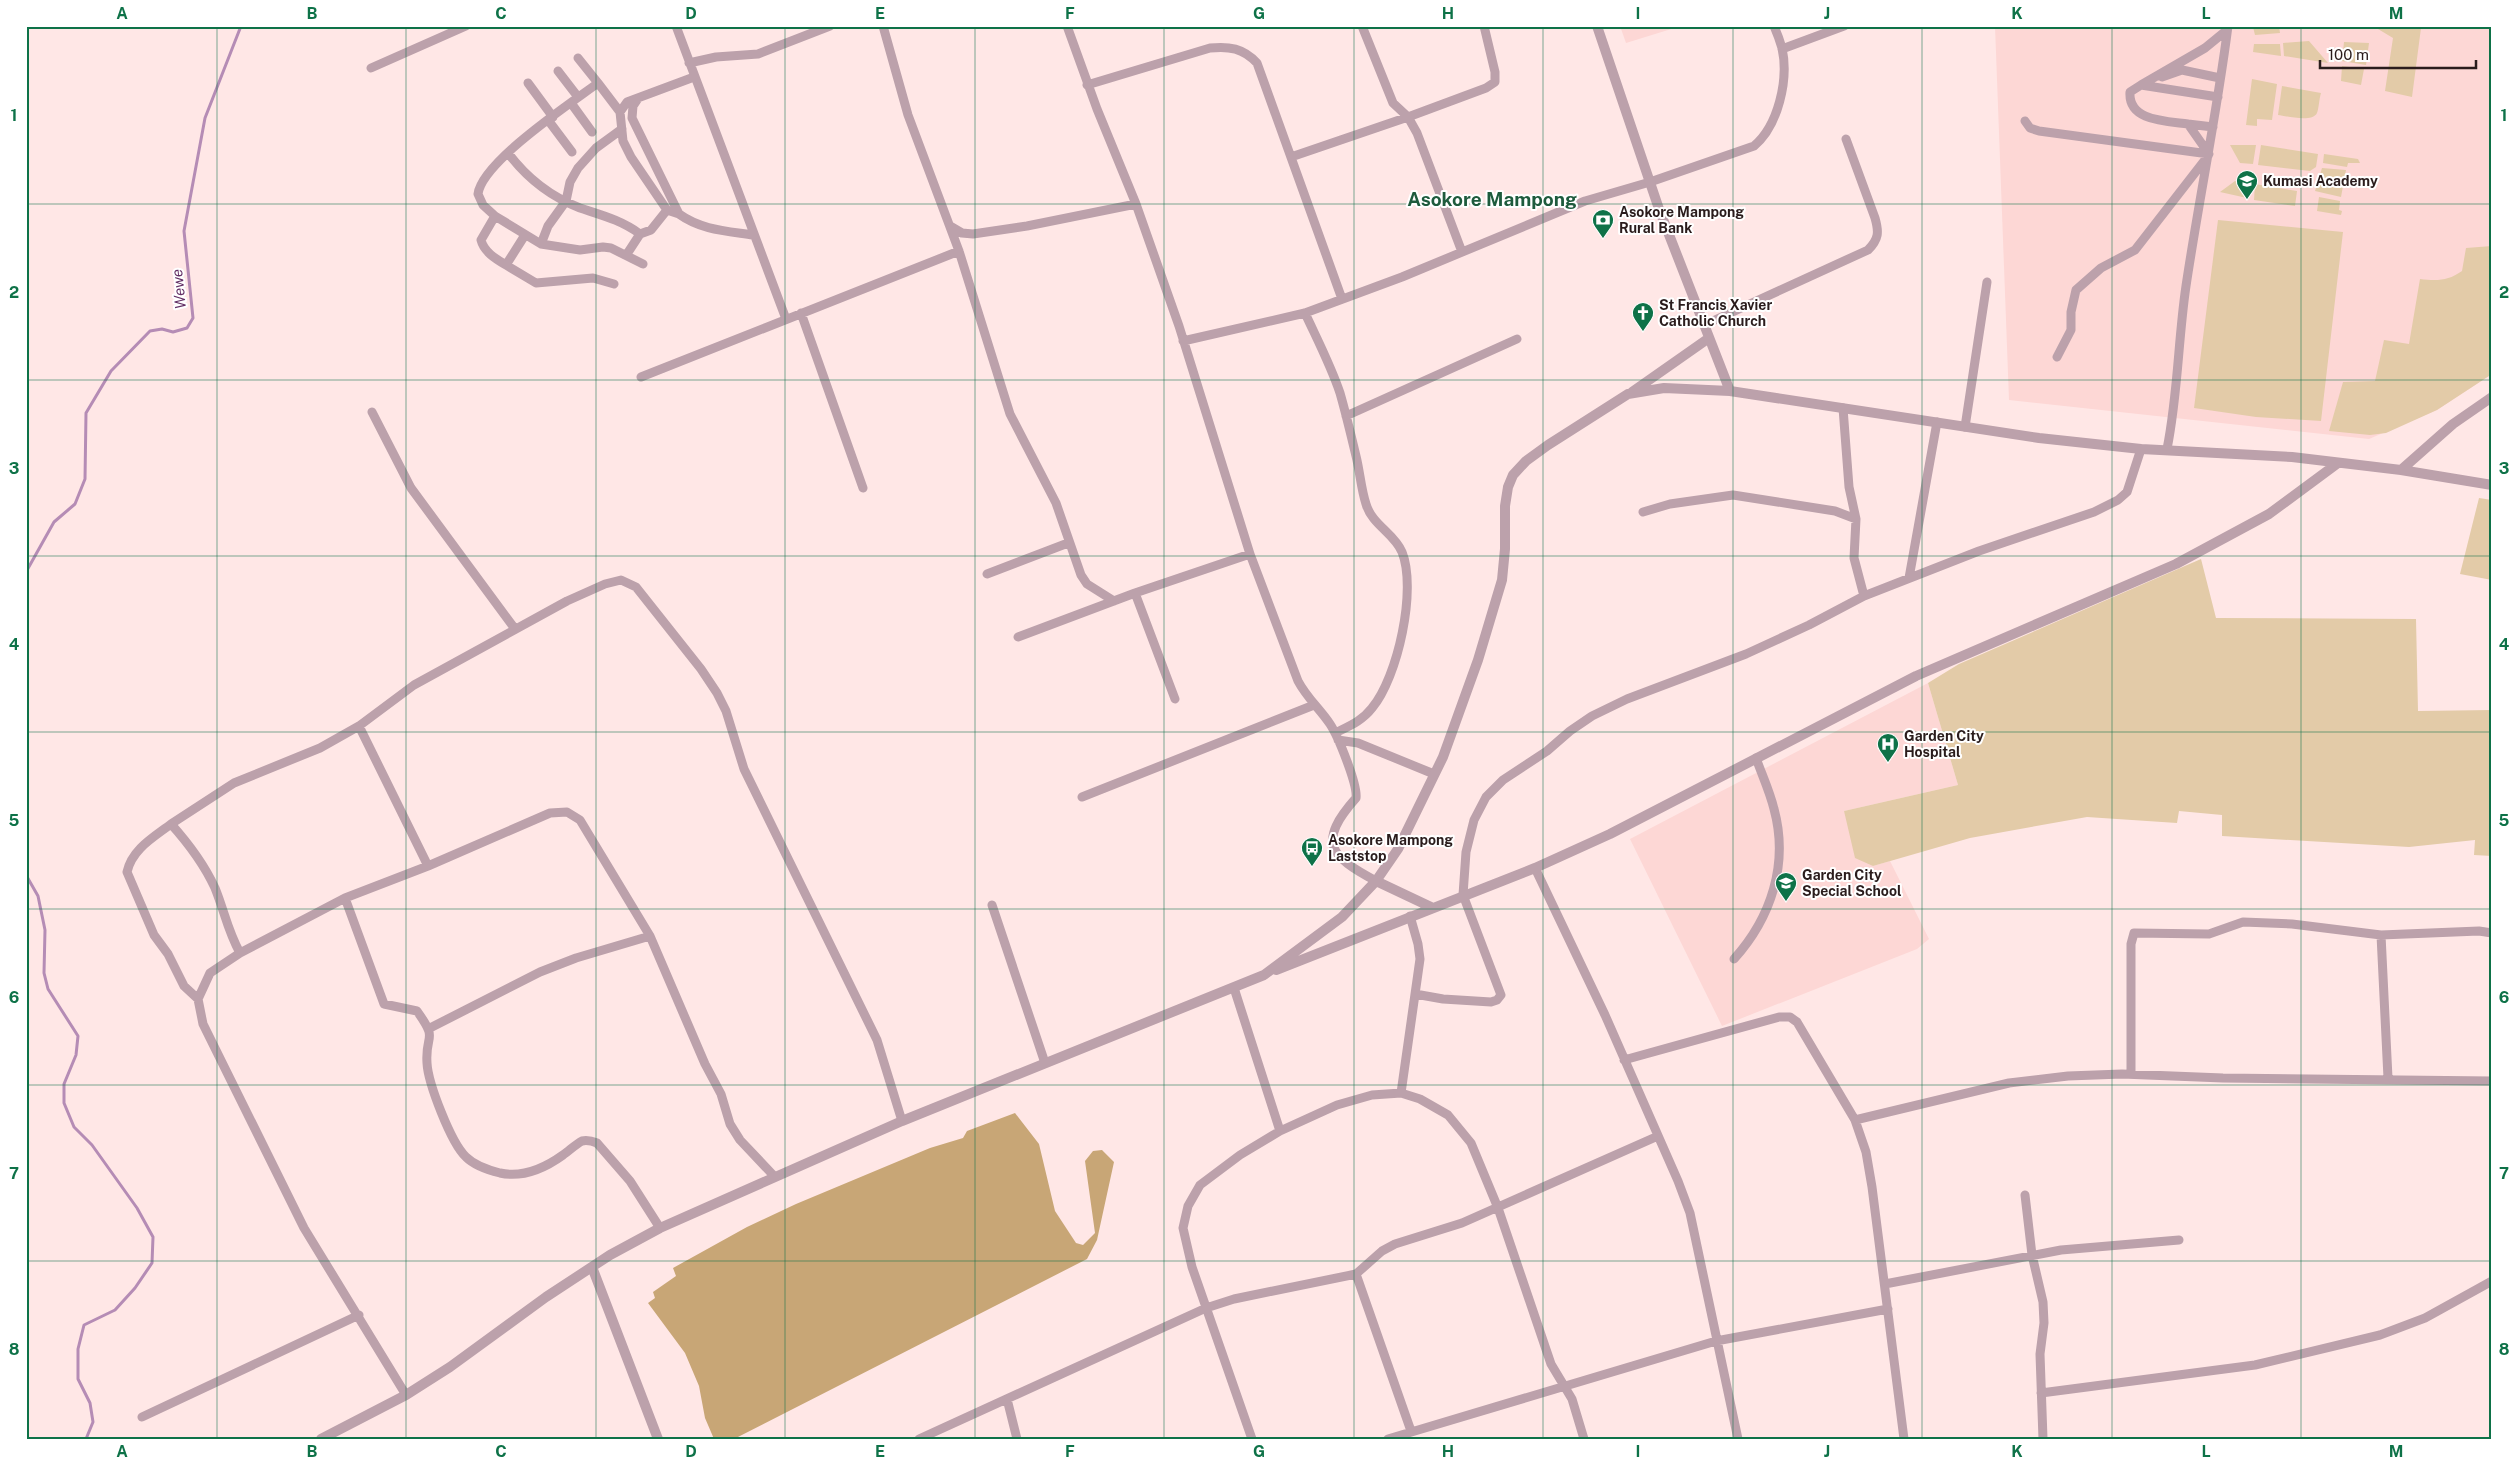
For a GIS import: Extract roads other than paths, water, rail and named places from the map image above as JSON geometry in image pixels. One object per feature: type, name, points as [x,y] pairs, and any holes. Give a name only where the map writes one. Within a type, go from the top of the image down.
[{"type":"street","points":[[371,68],[466,26]]},
{"type":"street","points":[[676,26],[753,235],[786,318]]},
{"type":"street","points":[[689,63],[716,57],[758,54],[830,26]]},
{"type":"street","points":[[883,26],[908,115],[959,251],[1010,414],[1056,503],[1068,543],[1081,575],[1087,584],[1114,601]]},
{"type":"street","points":[[1067,26],[1087,85],[1136,204],[1183,341],[1250,554],[1298,681],[1314,706],[1324,715],[1336,737],[1356,793],[1356,798],[1340,816],[1334,829],[1333,841],[1337,855],[1348,866],[1431,907]]},
{"type":"street","points":[[1362,26],[1393,103],[1408,117],[1417,133],[1462,252]]},
{"type":"street","points":[[1291,156],[1408,117],[1486,88],[1494,82],[1495,72],[1484,26]]},
{"type":"street","points":[[1597,26],[1650,182],[1730,391]]},
{"type":"street","points":[[1183,341],[1306,313],[1462,252],[1584,201],[1742,152],[1764,138],[1783,88],[1782,49],[1774,26]]},
{"type":"street","points":[[1782,49],[1844,26]]},
{"type":"street","points":[[2168,449],[2176,393],[2186,287],[2209,154],[2227,28]]},
{"type":"street","points":[[2213,127],[2154,119],[2134,110],[2129,103],[2130,92],[2205,48],[2227,28]]},
{"type":"street","points":[[1087,85],[1210,48],[1225,47],[1237,49],[1248,54],[1257,63],[1342,299]]},
{"type":"street","points":[[578,58],[620,112],[626,149],[667,210],[702,226],[753,235]]},
{"type":"street","points":[[2141,85],[2182,70],[2220,78]]},
{"type":"street","points":[[558,71],[578,97]]},
{"type":"street","points":[[620,112],[627,102],[637,100],[660,89],[694,77]]},
{"type":"street","points":[[528,83],[572,152]]},
{"type":"street","points":[[598,84],[550,118],[508,153],[479,189],[480,200],[495,216],[541,244],[580,250],[603,247],[627,254],[643,264]]},
{"type":"street","points":[[2141,85],[2218,97]]},
{"type":"street","points":[[637,100],[633,106],[632,118],[660,179],[679,214]]},
{"type":"street","points":[[571,103],[592,132]]},
{"type":"street","points":[[2025,122],[2030,128],[2040,131],[2209,154]]},
{"type":"street","points":[[2188,124],[2209,154]]},
{"type":"street","points":[[541,244],[548,226],[566,201],[570,182],[578,168],[596,148],[622,129]]},
{"type":"street","points":[[1704,325],[1868,250],[1876,242],[1878,230],[1875,218],[1846,139]]},
{"type":"street","points":[[508,153],[527,176],[566,201],[606,215],[640,234]]},
{"type":"street","points":[[2057,357],[2071,330],[2071,312],[2076,290],[2101,268],[2136,250],[2158,224],[2209,154]]},
{"type":"street","points":[[652,186],[660,179]]},
{"type":"street","points":[[950,226],[962,233],[974,234],[1027,226],[1136,204]]},
{"type":"street","points":[[627,254],[640,234],[651,230],[667,210]]},
{"type":"street","points":[[495,216],[481,240],[485,249],[536,283],[592,278],[614,284]]},
{"type":"street","points":[[506,264],[525,235]]},
{"type":"street","points":[[641,377],[959,251]]},
{"type":"street","points":[[1965,427],[1987,282]]},
{"type":"street","points":[[800,313],[863,488]]},
{"type":"street","points":[[1306,313],[1339,391],[1366,505],[1376,522],[1393,537],[1406,561],[1407,612],[1400,645],[1384,687],[1374,707],[1361,720],[1336,737]]},
{"type":"street","points":[[1264,975],[1342,917],[1376,881],[1398,849],[1434,774],[1478,660],[1502,580],[1505,549],[1505,506],[1508,487],[1513,475],[1526,461],[1548,445],[1628,394],[1709,338]]},
{"type":"street","points":[[1346,416],[1517,339]]},
{"type":"street","points":[[1628,394],[1664,388],[1730,391],[2039,438],[2141,449],[2276,456],[2401,470],[2492,485]]},
{"type":"street","points":[[2401,470],[2453,424],[2492,397]]},
{"type":"street","points":[[1843,408],[1849,487],[1856,519],[1854,558],[1864,596]]},
{"type":"street","points":[[372,412],[411,488],[515,629]]},
{"type":"street","points":[[1909,578],[1937,422]]},
{"type":"street","points":[[1415,994],[1443,999],[1490,1002],[1497,1000],[1501,994],[1463,895],[1466,852],[1474,820],[1486,797],[1503,780],[1547,751],[1570,731],[1592,716],[1627,699],[1746,654],[1810,625],[1864,596],[1979,551],[2094,512],[2118,500],[2127,492],[2141,449]]},
{"type":"street","points":[[321,1439],[406,1395],[450,1366],[546,1296],[660,1228],[902,1120],[1234,988],[1431,907],[1535,868],[1610,834],[1916,676],[2176,564],[2270,514],[2338,463]]},
{"type":"street","points":[[1643,512],[1670,504],[1733,495],[1834,511],[1856,519]]},
{"type":"street","points":[[987,574],[1068,543]]},
{"type":"street","points":[[1018,637],[1135,593],[1250,554]]},
{"type":"street","points":[[406,1395],[304,1228],[203,1024],[198,999],[184,986],[168,954],[154,935],[127,872],[129,864],[138,850],[171,824],[234,783],[320,748],[359,726],[414,685],[567,601],[605,584],[621,580],[636,587],[701,669],[726,711],[744,769],[877,1040],[902,1120]]},
{"type":"street","points":[[1135,593],[1175,699]]},
{"type":"street","points":[[1082,797],[1314,706]]},
{"type":"street","points":[[359,726],[428,866]]},
{"type":"street","points":[[1336,737],[1358,743],[1434,774]]},
{"type":"street","points":[[1734,959],[1751,940],[1762,921],[1772,899],[1778,870],[1778,838],[1775,810],[1756,758]]},
{"type":"street","points":[[198,999],[210,973],[240,953],[345,898],[428,866],[550,814],[567,812],[580,820],[650,936],[705,1064],[721,1094],[730,1124],[740,1140],[774,1176]]},
{"type":"street","points":[[171,824],[201,862],[211,881],[227,927],[240,953]]},
{"type":"street","points":[[1535,868],[1605,1015],[1690,1213],[1738,1439]]},
{"type":"street","points":[[345,898],[384,1004],[389,1007],[411,1008],[416,1011],[430,1028],[431,1037],[426,1063],[442,1117],[454,1142],[466,1157],[483,1169],[512,1176],[530,1172],[555,1161],[582,1141],[591,1140],[597,1143],[630,1181],[660,1228]]},
{"type":"street","points":[[992,905],[1045,1063]]},
{"type":"street","points":[[1401,1093],[1420,959],[1410,916]]},
{"type":"street","points":[[2131,1074],[2131,944],[2134,933],[2209,934],[2243,922],[2292,924],[2381,935],[2479,931],[2492,933]]},
{"type":"street","points":[[2381,935],[2388,1078]]},
{"type":"street","points":[[430,1028],[540,972],[576,958],[650,936]]},
{"type":"street","points":[[1234,988],[1280,1131]]},
{"type":"street","points":[[1624,1060],[1779,1017],[1790,1017],[1797,1022],[1855,1120],[1866,1152],[1885,1284],[1904,1439]]},
{"type":"street","points":[[1855,1120],[2009,1082],[2068,1076],[2131,1074],[2223,1078],[2388,1078],[2492,1081]]},
{"type":"street","points":[[1252,1439],[1192,1267],[1184,1228],[1188,1206],[1200,1185],[1240,1155],[1280,1131],[1337,1105],[1372,1095],[1401,1093],[1420,1099],[1448,1115],[1471,1143],[1498,1208],[1551,1364],[1562,1386],[1572,1399],[1584,1439]]},
{"type":"street","points":[[920,1439],[1206,1308],[1234,1299],[1356,1274],[1382,1251],[1395,1244],[1462,1223],[1658,1136]]},
{"type":"street","points":[[2025,1195],[2032,1255],[2043,1302],[2040,1393],[2043,1439]]},
{"type":"street","points":[[1885,1284],[2032,1255],[2079,1248],[2180,1240]]},
{"type":"street","points":[[592,1267],[658,1439]]},
{"type":"street","points":[[1356,1274],[1411,1431]]},
{"type":"street","points":[[2040,1393],[2255,1365],[2380,1335],[2425,1318],[2492,1281]]},
{"type":"street","points":[[1388,1439],[1716,1341],[1888,1309]]},
{"type":"street","points":[[142,1417],[359,1316]]},
{"type":"street","points":[[1006,1399],[1016,1439]]},
{"type":"waterway","name":"Wewe","points":[[26,572],[54,522],[75,504],[85,479],[86,413],[111,371],[150,331],[162,329],[173,332],[187,328],[193,318],[184,231],[205,118],[241,26]]},
{"type":"waterway","points":[[26,875],[38,896],[45,930],[44,973],[48,989],[78,1036],[76,1055],[64,1084],[64,1103],[74,1127],[92,1145],[137,1208],[153,1237],[152,1263],[135,1288],[115,1310],[84,1325],[78,1349],[78,1379],[90,1403],[93,1422],[86,1439]]},
{"type":"place","name":"Kumasi Academy","points":[[2247,200]]},
{"type":"place","name":"Asokore Mampong Rural Bank","points":[[1603,239]]},
{"type":"place","name":"St Francis Xavier Catholic Church","points":[[1643,332]]},
{"type":"place","name":"Garden City Hospital","points":[[1888,763]]},
{"type":"place","name":"Asokore Mampong Laststop","points":[[1312,867]]},
{"type":"place","name":"Garden City Special School","points":[[1786,902]]},
{"type":"district","name":"Asokore Mampong","points":[[1492,199]]}]
